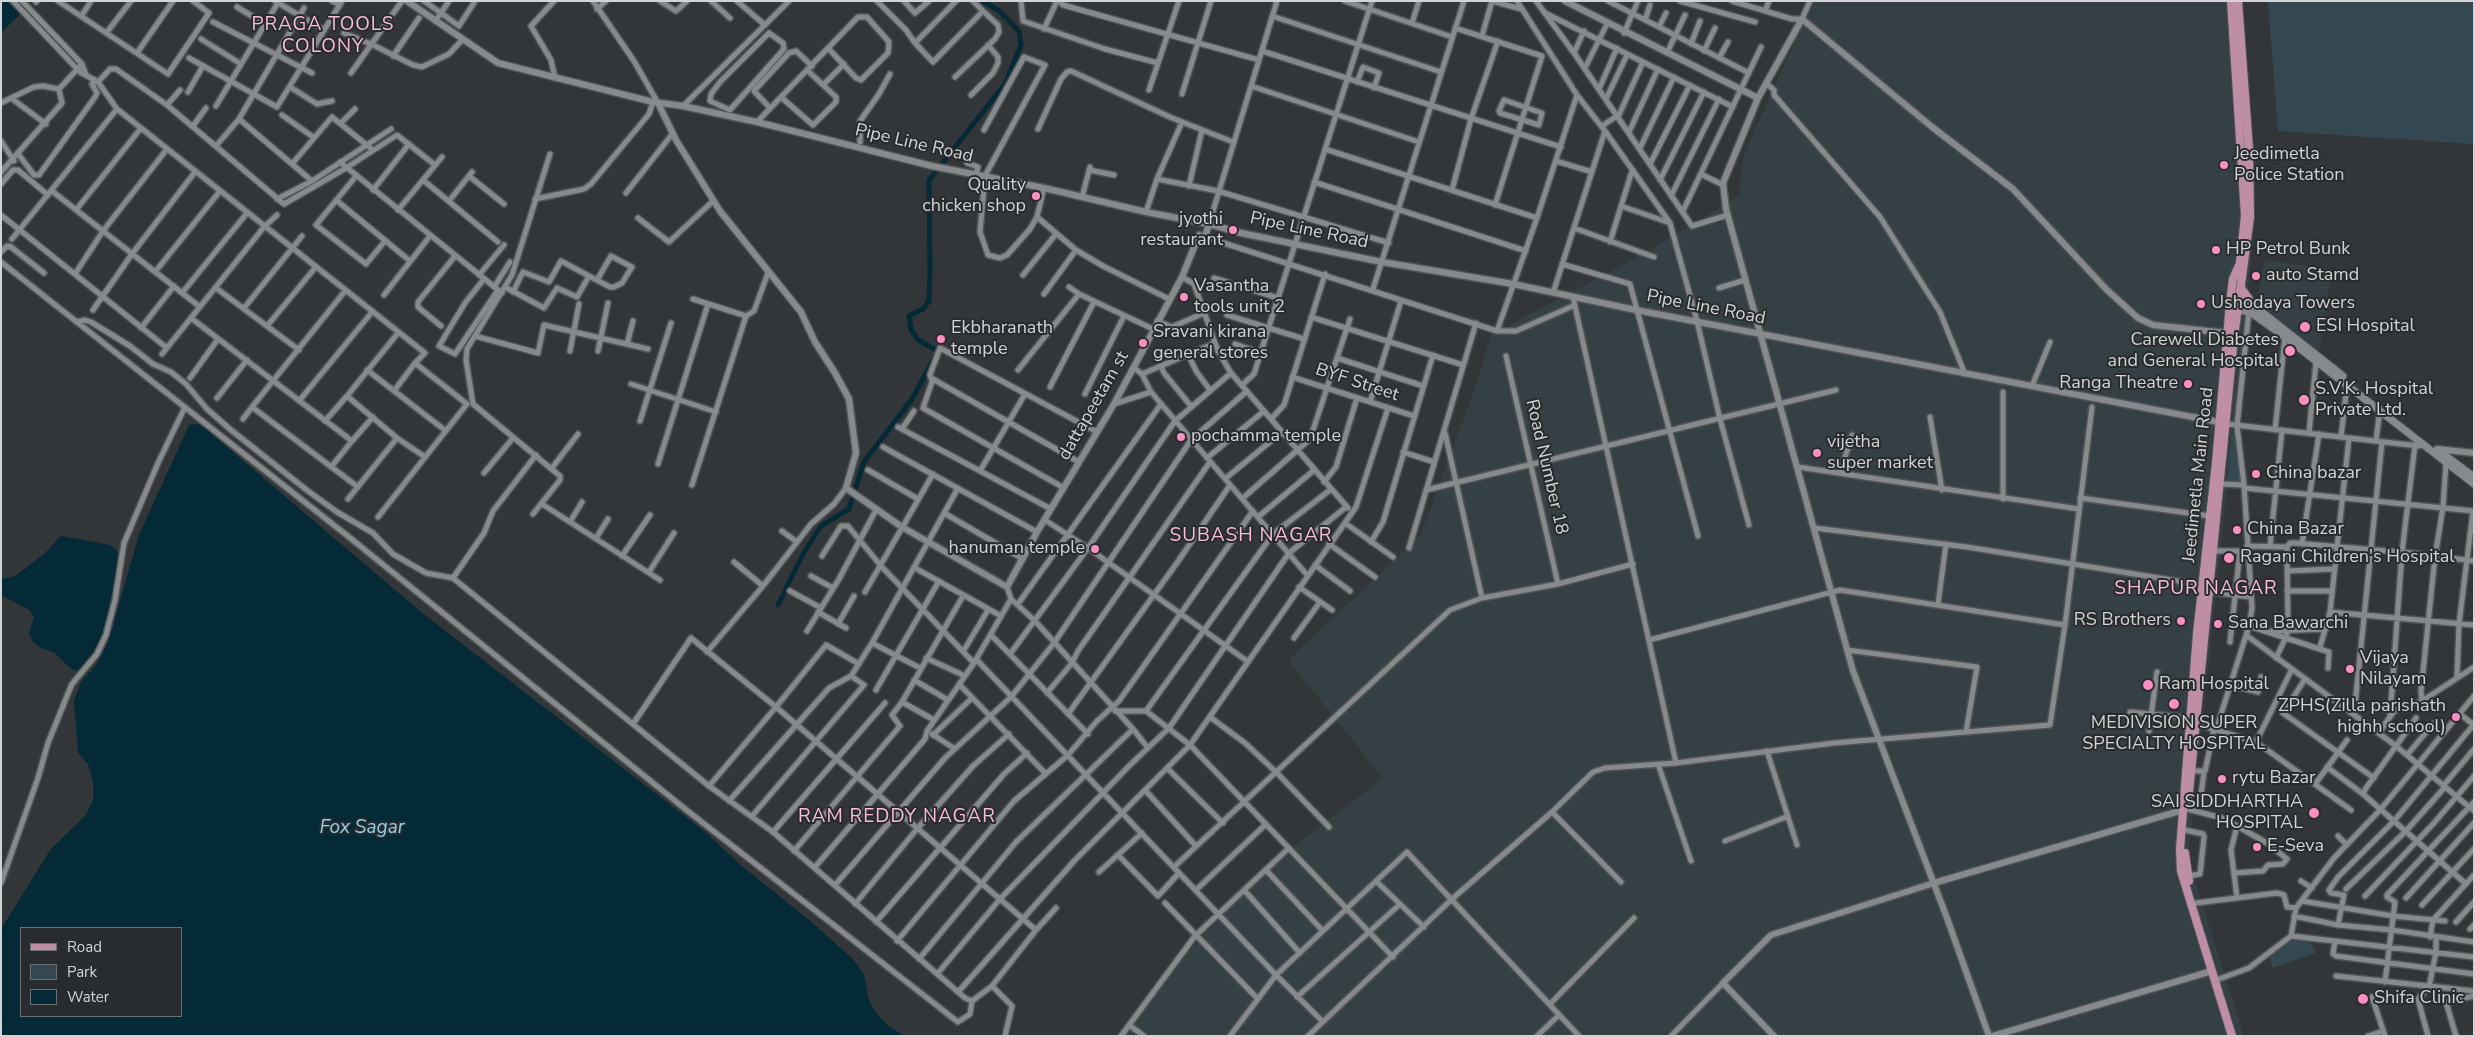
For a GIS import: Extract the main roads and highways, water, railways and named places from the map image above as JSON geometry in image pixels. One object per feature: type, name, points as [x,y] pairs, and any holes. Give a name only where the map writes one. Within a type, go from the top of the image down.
[{"type":"main road","name":"Jeedimetla Main Road","points":[[2231,1],[2250,217],[2241,288],[2236,305],[2224,423],[2210,516],[2203,585],[2203,621],[2194,721],[2180,849],[2181,870],[2232,1036]]},
{"type":"main road","name":"Jeedimetla Main Road","points":[[2203,621],[2210,592],[2221,484],[2224,379],[2233,279],[2239,266],[2245,216],[2245,149],[2238,1]]},
{"type":"main road","points":[[2224,379],[2228,370],[2239,266]]},
{"type":"main road","points":[[2241,288],[2251,308],[2285,337],[2474,484]]},
{"type":"main road","points":[[2236,305],[2251,308],[2474,478]]},
{"type":"main road","name":"Jeedimetla Main Road","points":[[2194,721],[2191,771],[2185,809],[2184,848],[2188,876],[2237,1036]]},
{"type":"water","points":[[1,1],[11,1],[21,13],[1,33]]},
{"type":"water","name":"Fox Sagar","points":[[189,425],[201,425],[421,612],[704,831],[743,867],[809,920],[853,959],[864,975],[869,1000],[876,1013],[887,1025],[904,1036],[1,1036],[1,929],[50,850],[86,815],[93,800],[93,782],[88,764],[78,753],[74,701],[81,682],[96,665],[108,642],[139,535]]},
{"type":"water","points":[[61,536],[110,545],[117,550],[119,559],[109,624],[94,655],[81,670],[76,671],[69,667],[55,653],[39,647],[33,642],[29,633],[34,617],[29,610],[1,595],[1,579],[15,576],[44,554]]},
{"type":"waterway","points":[[778,605],[803,554],[821,526],[849,509],[864,462],[912,399],[938,351],[918,340],[911,330],[909,316],[923,309],[929,301],[929,180],[1005,84],[1021,45],[1019,31],[998,10],[983,1]]},
{"type":"place","name":"Jeedimetla Police Station","points":[[2224,165]]},
{"type":"place","name":"Quality chicken shop","points":[[1036,196]]},
{"type":"place","name":"jyothi restaurant","points":[[1233,230]]},
{"type":"place","name":"HP Petrol Bunk","points":[[2216,250]]},
{"type":"place","name":"auto Stamd","points":[[2256,276]]},
{"type":"place","name":"Vasantha tools unit 2","points":[[1184,297]]},
{"type":"place","name":"Ushodaya Towers","points":[[2201,304]]},
{"type":"place","name":"ESI Hospital","points":[[2305,327]]},
{"type":"place","name":"Ekbharanath temple","points":[[941,339]]},
{"type":"place","name":"Sravani kirana general stores","points":[[1143,343]]},
{"type":"place","name":"Carewell Diabetes and General Hospital","points":[[2290,351]]},
{"type":"place","name":"Ranga Theatre","points":[[2188,384]]},
{"type":"place","name":"S.V.K. Hospital Private Ltd.","points":[[2304,400]]},
{"type":"place","name":"pochamma temple","points":[[1181,437]]},
{"type":"place","name":"vijetha super market","points":[[1817,453]]},
{"type":"place","name":"China bazar","points":[[2256,474]]},
{"type":"place","name":"China Bazar","points":[[2237,530]]},
{"type":"place","name":"hanuman temple","points":[[1095,549]]},
{"type":"place","name":"Ragani Children's Hospital","points":[[2229,558]]},
{"type":"place","name":"RS Brothers","points":[[2181,621]]},
{"type":"place","name":"Sana Bawarchi","points":[[2218,624]]},
{"type":"place","name":"Vijaya Nilayam","points":[[2350,669]]},
{"type":"place","name":"Ram Hospital","points":[[2148,685]]},
{"type":"place","name":"MEDIVISION SUPER SPECIALTY HOSPITAL","points":[[2174,704]]},
{"type":"place","name":"ZPHS(Zilla parishath highh school)","points":[[2456,717]]},
{"type":"place","name":"rytu Bazar","points":[[2222,779]]},
{"type":"place","name":"SAI SIDDHARTHA HOSPITAL","points":[[2314,813]]},
{"type":"place","name":"E-Seva","points":[[2257,847]]},
{"type":"place","name":"Shifa Clinic","points":[[2363,999]]},
{"type":"district","name":"PRAGA TOOLS COLONY","points":[[323,36]]},
{"type":"district","name":"SUBASH NAGAR","points":[[1251,536]]},
{"type":"district","name":"SHAPUR NAGAR","points":[[2196,589]]},
{"type":"district","name":"RAM REDDY NAGAR","points":[[897,817]]}]
